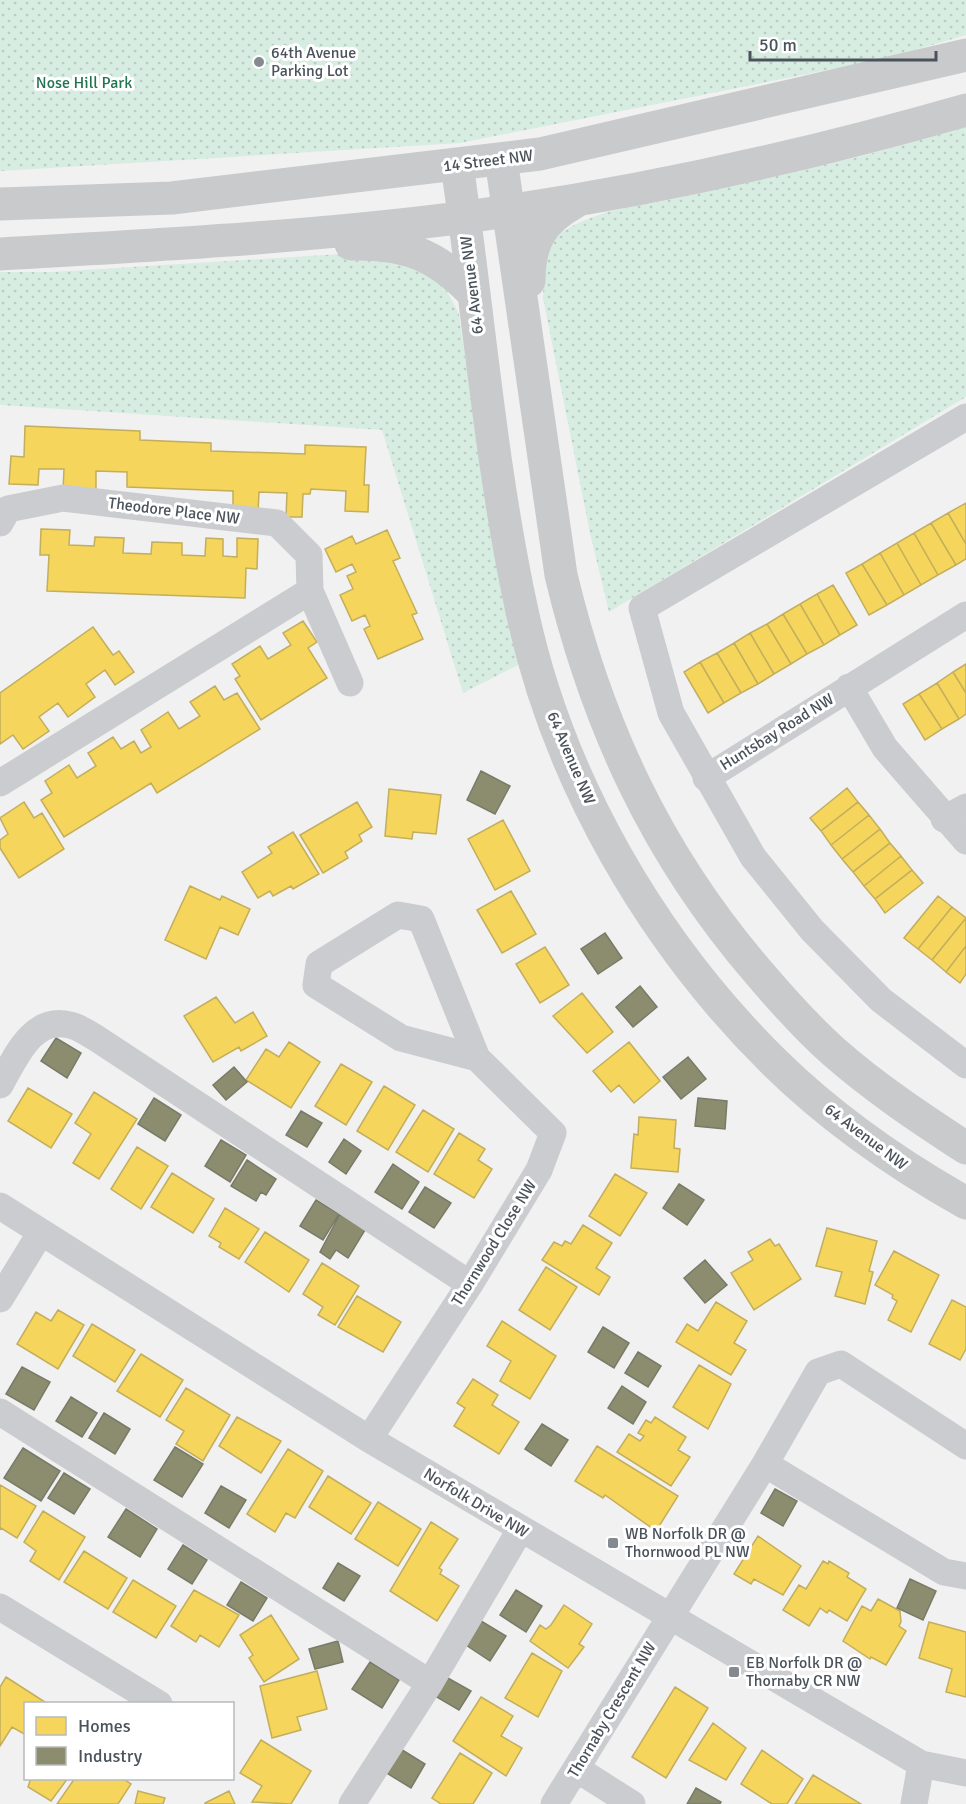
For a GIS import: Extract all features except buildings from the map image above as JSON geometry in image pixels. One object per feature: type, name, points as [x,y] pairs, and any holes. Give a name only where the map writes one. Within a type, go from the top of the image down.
[{"type":"main road","name":"14 Street NW","points":[[0,204],[172,198],[565,150],[966,55]]},
{"type":"main road","points":[[0,254],[218,241],[509,211],[693,178],[844,144],[966,110]]},
{"type":"main road","points":[[501,159],[561,575],[575,634],[601,712],[627,773],[674,859],[725,933],[779,997],[833,1051],[906,1109],[966,1148]]},
{"type":"main road","name":"64 Avenue NW","points":[[457,165],[503,513],[522,614],[545,696],[567,754],[607,839],[658,922],[711,994],[776,1064],[843,1122],[907,1169],[966,1203]]},
{"type":"main road","points":[[529,352],[529,272],[533,249],[540,230],[561,210],[581,199]]},
{"type":"main road","points":[[218,241],[240,249],[379,243],[428,255],[456,276],[472,292]]},
{"type":"street","points":[[966,417],[642,608],[670,713],[753,857],[812,930],[881,1000],[966,1065]]},
{"type":"street","name":"Theodore Place NW","points":[[0,523],[8,510],[63,498],[277,523],[309,555],[310,591]]},
{"type":"street","points":[[0,783],[310,591],[350,683]]},
{"type":"street","name":"Huntsbay Road NW","points":[[706,778],[966,615]]},
{"type":"street","name":"Huntsbay Road NW","points":[[849,687],[885,748],[955,813],[966,841]]},
{"type":"street","name":"Thornwood Close NW","points":[[369,1439],[470,1284],[539,1170],[553,1133],[477,1058],[421,919],[398,915],[319,964],[316,985],[401,1038],[477,1058]]},
{"type":"street","points":[[0,1085],[24,1043],[38,1029],[53,1023],[70,1025],[96,1038],[470,1284]]},
{"type":"street","name":"Norfolk Drive NW","points":[[0,1206],[369,1439],[520,1530],[921,1764],[966,1773]]},
{"type":"street","points":[[0,1299],[41,1232]]},
{"type":"street","name":"Thornaby Crescent NW","points":[[554,1804],[765,1464],[818,1372],[841,1364],[966,1446]]},
{"type":"street","points":[[0,1412],[430,1683]]},
{"type":"street","points":[[765,1464],[945,1572],[966,1576]]},
{"type":"street","points":[[352,1804],[430,1683],[520,1530]]},
{"type":"street","points":[[0,1608],[156,1702]]},
{"type":"street","points":[[914,1804],[921,1764]]},
{"type":"street","points":[[577,1769],[632,1804]]},
{"type":"green space","name":"Nose Hill Park","points":[[0,0],[966,0],[966,35],[888,58],[460,143],[0,171]]},
{"type":"green space","points":[[966,127],[966,397],[609,612],[590,533],[543,298],[546,262],[555,240],[574,225],[607,212],[862,156]]},
{"type":"green space","points":[[357,253],[438,274],[459,314],[485,503],[518,665],[463,693],[382,430],[0,405],[0,272],[52,272]]},
{"type":"place","name":"64th Avenue Parking Lot","points":[[259,62]]},
{"type":"place","name":"WB Norfolk DR @ Thornwood PL NW","points":[[613,1543]]},
{"type":"place","name":"EB Norfolk DR @ Thornaby CR NW","points":[[734,1672]]}]
